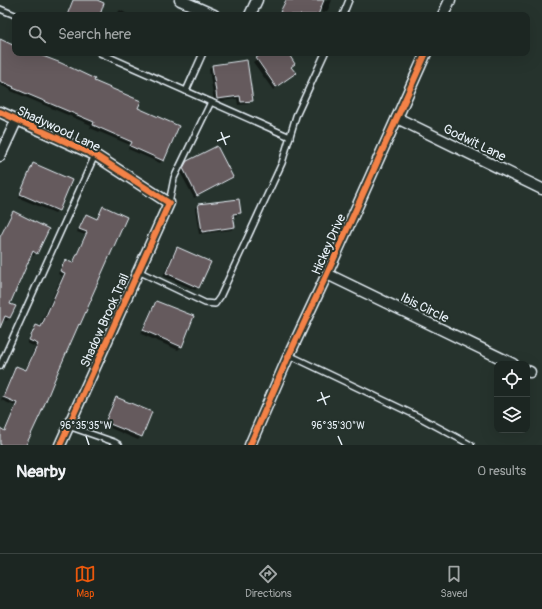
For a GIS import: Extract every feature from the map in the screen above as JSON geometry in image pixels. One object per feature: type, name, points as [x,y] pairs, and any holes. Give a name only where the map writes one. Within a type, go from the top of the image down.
[{"type":"street","points":[[180,0],[207,12]]},
{"type":"street","points":[[251,12],[257,0]]},
{"type":"street","points":[[444,12],[450,0]]},
{"type":"street","name":"Hickey Drive","points":[[251,444],[289,355],[425,56]]},
{"type":"street","name":"Shadywood Lane","points":[[0,112],[94,155],[169,203]]},
{"type":"street","name":"Godwit Lane","points":[[397,118],[542,189]]},
{"type":"street","points":[[0,156],[17,119]]},
{"type":"street","name":"Shadow Brook Trail","points":[[60,445],[169,203]]},
{"type":"street","name":"Ibis Circle","points":[[326,274],[507,361]]},
{"type":"lane","points":[[344,12],[349,0]]},
{"type":"lane","points":[[0,9],[12,14]]},
{"type":"lane","points":[[107,56],[290,137]]},
{"type":"lane","points":[[186,91],[202,56]]},
{"type":"lane","points":[[138,271],[205,303],[215,304],[220,298],[282,163],[296,116],[324,56]]},
{"type":"lane","points":[[169,203],[174,178],[210,102]]},
{"type":"lane","points":[[0,366],[94,155]]},
{"type":"lane","points":[[289,355],[419,417],[471,445]]},
{"type":"lane","points":[[68,426],[119,445]]},
{"type":"building","points":[[73,0],[97,0],[104,3],[101,12],[68,12]]},
{"type":"building","points":[[286,0],[324,0],[319,12],[280,12]]},
{"type":"building","points":[[0,39],[12,45],[12,56],[43,56],[61,63],[95,79],[94,81],[141,101],[138,108],[179,126],[164,161],[130,146],[132,142],[93,125],[94,122],[13,88],[14,87],[0,81]]},
{"type":"building","points":[[259,56],[290,56],[295,64],[291,67],[296,73],[276,87],[256,58]]},
{"type":"building","points":[[247,60],[253,101],[241,102],[240,96],[217,99],[212,65]]},
{"type":"building","points":[[217,146],[233,177],[197,196],[183,168],[187,161]]},
{"type":"building","points":[[33,163],[72,180],[59,211],[20,194]]},
{"type":"building","points":[[239,199],[241,213],[233,214],[235,227],[202,232],[198,204]]},
{"type":"building","points":[[103,206],[127,217],[26,445],[0,445],[0,428],[5,431],[17,403],[3,397],[16,366],[26,370],[38,344],[29,340],[36,325],[41,327],[65,273],[60,271],[65,260],[73,263],[87,232],[79,229],[86,214],[97,219]]},
{"type":"building","points":[[13,211],[49,229],[37,254],[33,251],[10,304],[16,306],[10,318],[5,316],[0,328],[0,237]]},
{"type":"building","points":[[177,247],[211,262],[199,288],[166,273]]},
{"type":"building","points":[[156,301],[194,316],[182,347],[143,330]]},
{"type":"building","points":[[116,397],[152,412],[142,437],[105,422]]},
{"type":"cycle path","points":[[250,445],[289,355],[425,56]]},
{"type":"cycle path","points":[[0,112],[95,155],[169,203],[60,445]]}]
